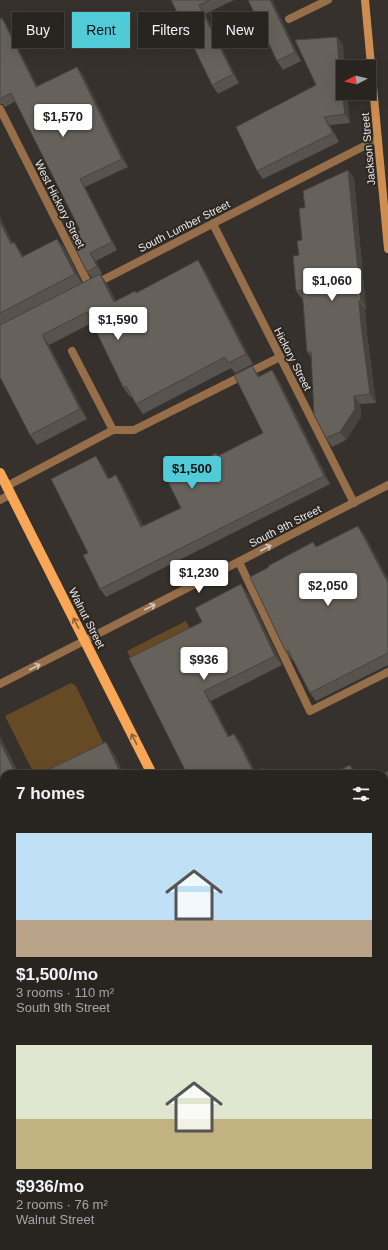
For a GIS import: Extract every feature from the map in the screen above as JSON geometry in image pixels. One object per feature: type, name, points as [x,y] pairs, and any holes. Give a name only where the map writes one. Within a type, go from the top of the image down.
[{"type":"main road","name":"Walnut Street","points":[[0,473],[150,770]]},
{"type":"street","points":[[288,19],[328,0]]},
{"type":"street","name":"Jackson Street","points":[[365,0],[388,249]]},
{"type":"street","name":"West Hickory Street","points":[[0,109],[86,289]]},
{"type":"street","name":"South Lumber Street","points":[[86,289],[378,139]]},
{"type":"street","points":[[385,213],[388,223]]},
{"type":"street","name":"Hickory Street","points":[[213,224],[354,503]]},
{"type":"street","points":[[72,351],[113,430]]},
{"type":"street","points":[[0,500],[9,490],[113,430],[134,430],[280,357]]},
{"type":"street","name":"South 9th Street","points":[[0,684],[388,485]]},
{"type":"street","points":[[239,562],[310,711],[388,672]]},
{"type":"shaded area","points":[[186,621],[194,638],[135,667],[127,651]]},
{"type":"shaded area","points":[[71,683],[76,686],[103,742],[102,745],[66,770],[32,770],[5,716]]},
{"type":"building","points":[[171,0],[210,0],[199,5],[202,12],[177,12]]},
{"type":"building","points":[[248,0],[270,0],[295,52],[277,61],[268,42],[268,12],[254,12]]},
{"type":"building","points":[[204,15],[212,31],[212,48],[220,48],[233,74],[212,85],[194,48],[204,48]]},
{"type":"building","points":[[2,18],[12,38],[12,48],[17,48],[36,87],[77,67],[122,159],[80,179],[112,242],[90,253],[97,266],[87,272],[69,236],[80,230],[11,93],[0,99],[0,19]]},
{"type":"building","points":[[337,37],[339,60],[336,60],[336,100],[343,100],[345,114],[324,117],[333,133],[257,171],[236,127],[316,85],[295,40]]},
{"type":"building","points":[[348,170],[361,301],[359,301],[361,325],[370,394],[354,396],[355,409],[340,432],[326,438],[314,415],[311,352],[307,352],[302,290],[296,291],[293,256],[299,255],[297,241],[302,240],[299,208],[305,208],[303,191]]},
{"type":"building","points":[[0,222],[11,244],[14,242],[22,257],[57,239],[75,274],[0,313]]},
{"type":"building","points":[[198,260],[246,354],[228,363],[225,357],[136,404],[126,386],[123,387],[87,312],[42,335],[80,409],[30,435],[0,377],[0,325],[100,274],[114,302],[135,291],[136,293]]},
{"type":"building","points":[[252,366],[258,377],[272,370],[324,476],[100,589],[83,555],[88,553],[51,479],[96,456],[108,479],[116,475],[141,527],[181,508],[168,482],[201,465],[199,462],[216,453],[218,456],[263,433],[234,375]]},
{"type":"building","points":[[358,526],[388,583],[388,653],[310,693],[288,650],[286,652],[250,577],[313,542],[316,547]]},
{"type":"building","points":[[241,584],[275,656],[204,691],[228,737],[234,734],[252,770],[185,770],[129,658],[202,622],[195,608]]},
{"type":"building","points":[[0,742],[14,770],[0,770]]},
{"type":"building","points":[[106,742],[119,770],[47,770]]},
{"type":"building","points":[[350,765],[352,770],[340,770]]}]
